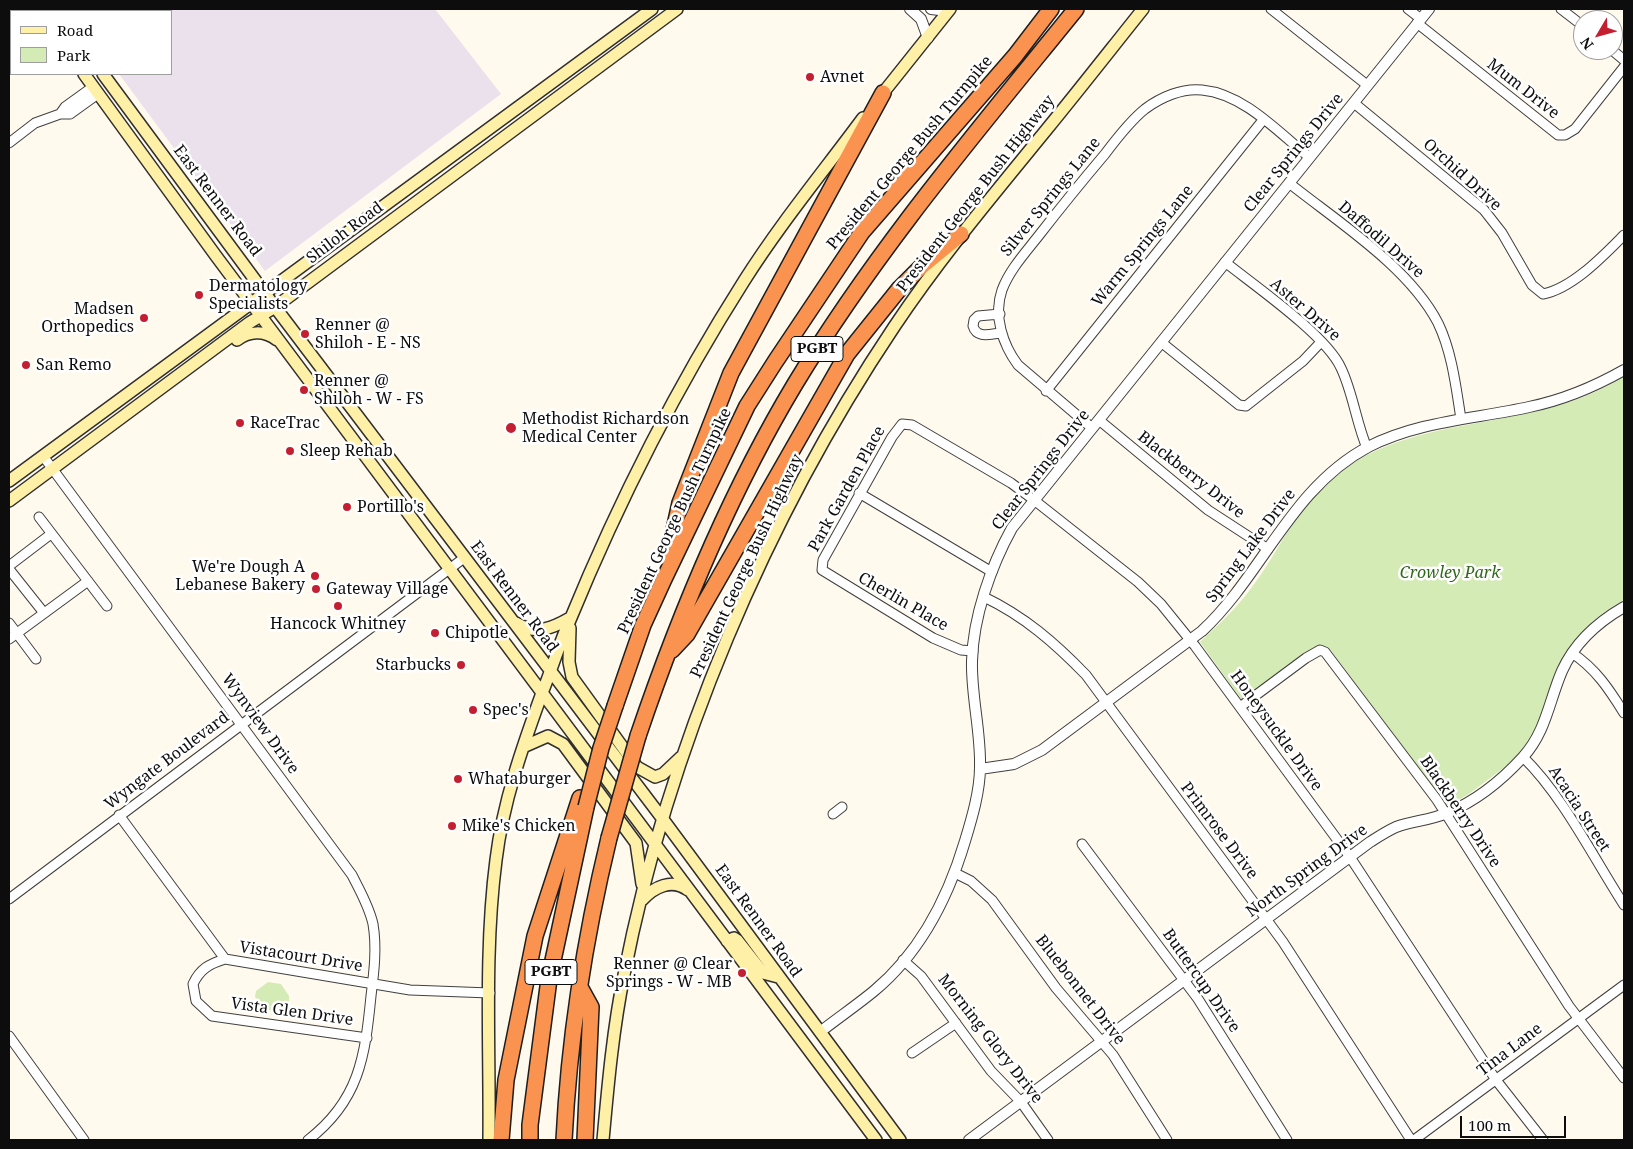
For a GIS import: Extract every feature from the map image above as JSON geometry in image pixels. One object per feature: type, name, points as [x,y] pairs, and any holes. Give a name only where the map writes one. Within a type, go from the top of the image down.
[{"type":"highway","name":"President George Bush Turnpike","points":[[583,802],[643,625],[747,406],[835,268],[862,232],[1015,56],[1051,9]]},
{"type":"highway","name":"PGBT","points":[[564,1140],[571,1053],[580,987],[595,900],[609,838],[638,736],[666,656],[702,569],[736,495],[773,422],[809,361],[916,208],[1076,9]]},
{"type":"highway","points":[[664,579],[680,503],[731,373],[883,93]]},
{"type":"highway","points":[[862,232],[909,159]]},
{"type":"highway","points":[[666,656],[687,634],[847,354],[900,288],[922,266],[961,234]]},
{"type":"highway","points":[[501,1140],[506,1080],[535,936],[583,802]]},
{"type":"highway","name":"PGBT","points":[[530,1140],[530,1126],[549,979],[583,802]]},
{"type":"highway","points":[[580,987],[591,1007],[585,1140]]},
{"type":"main road","name":"Shiloh Road","points":[[9,481],[652,9]]},
{"type":"main road","name":"Shiloh Road","points":[[9,501],[185,370],[275,307],[677,9]]},
{"type":"main road","name":"President George Bush Highway","points":[[603,1140],[616,1022],[624,972],[662,818],[713,673],[798,486],[893,329],[961,234],[1143,9]]},
{"type":"main road","points":[[490,1140],[490,920],[496,857],[504,814],[523,747],[570,618],[632,482],[701,353],[744,281],[786,219],[949,10]]},
{"type":"main road","name":"East Renner Road","points":[[85,75],[261,316],[876,1140]]},
{"type":"main road","points":[[96,90],[105,77]]},
{"type":"main road","name":"East Renner Road","points":[[105,77],[265,294],[662,818],[900,1140]]},
{"type":"main road","points":[[513,111],[518,126]]},
{"type":"main road","points":[[357,225],[366,238]]},
{"type":"main road","points":[[185,370],[194,370],[247,333],[272,336],[282,344]]},
{"type":"main road","points":[[145,380],[154,393]]},
{"type":"main road","points":[[335,415],[348,418],[356,415]]},
{"type":"main road","points":[[364,454],[374,451],[389,458]]},
{"type":"main road","points":[[514,621],[525,628],[543,630],[555,627],[570,618]]},
{"type":"main road","points":[[570,618],[569,662],[572,677],[637,767],[655,777],[663,774],[683,755]]},
{"type":"main road","points":[[523,747],[548,736],[563,744],[636,843],[642,873],[642,900]]},
{"type":"main road","points":[[642,900],[650,892],[671,884],[682,885],[690,891]]},
{"type":"main road","points":[[728,941],[734,938],[737,940],[763,973],[778,977]]},
{"type":"main road","points":[[804,1044],[820,1032]]},
{"type":"street","points":[[910,9],[921,20],[928,38]]},
{"type":"street","points":[[931,9],[949,10]]},
{"type":"street","points":[[1271,9],[1367,85]]},
{"type":"street","name":"Mum Drive","points":[[1408,9],[1419,21],[1558,135],[1570,134],[1575,129],[1624,67]]},
{"type":"street","name":"Clear Springs Drive","points":[[820,1032],[875,990],[903,960],[934,921],[955,873],[971,822],[980,769],[978,720],[972,662],[973,651],[984,597],[998,555],[1012,528],[1429,9]]},
{"type":"street","points":[[1561,9],[1573,18]]},
{"type":"street","points":[[9,143],[35,123],[60,114],[65,107],[90,89],[96,90]]},
{"type":"street","name":"Silver Springs Lane","points":[[1095,424],[1046,391],[1018,365],[1008,352],[1001,333],[1002,292],[1012,269],[1081,182],[1136,117],[1160,99],[1177,92],[1202,90],[1229,96],[1264,120],[1309,158]]},
{"type":"street","name":"Orchid Drive","points":[[1354,103],[1484,210],[1502,233],[1532,285],[1543,294],[1551,292],[1583,273],[1624,235]]},
{"type":"street","name":"Warm Springs Lane","points":[[1046,391],[1264,120]]},
{"type":"street","name":"Daffodil Drive","points":[[1289,182],[1386,260],[1417,291],[1438,324],[1446,346],[1462,419]]},
{"type":"street","name":"Aster Drive","points":[[1225,262],[1322,342],[1341,366],[1359,430],[1367,448]]},
{"type":"street","points":[[1000,314],[978,316],[974,320],[973,326],[975,331],[982,335],[1001,333]]},
{"type":"street","points":[[1161,342],[1239,405],[1246,406],[1303,362],[1322,342]]},
{"type":"street","name":"Spring Lake Drive","points":[[980,769],[1007,766],[1029,757],[1191,640],[1216,618],[1254,571],[1305,497],[1328,474],[1367,448],[1412,429],[1529,407],[1563,398],[1600,383],[1624,370]]},
{"type":"street","name":"Park Garden Place","points":[[822,570],[823,560],[859,493],[892,437],[902,424]]},
{"type":"street","name":"Honeysuckle Drive","points":[[902,424],[912,425],[1011,484],[1034,500],[1149,592],[1191,640],[1350,857],[1496,1080],[1543,1140]]},
{"type":"street","name":"Blackberry Drive","points":[[1095,424],[1208,510],[1268,549]]},
{"type":"street","name":"Wynview Drive","points":[[43,456],[352,875],[365,900],[373,924],[375,955],[367,1038],[356,1078],[345,1101],[333,1119],[308,1140]]},
{"type":"street","points":[[859,493],[992,572]]},
{"type":"street","points":[[39,517],[107,606]]},
{"type":"street","points":[[44,613],[9,568],[52,534]]},
{"type":"street","name":"Wyngate Boulevard","points":[[9,899],[464,558]]},
{"type":"street","name":"Cherlin Place","points":[[822,570],[833,579],[938,640],[961,650],[973,651]]},
{"type":"street","points":[[13,636],[88,581]]},
{"type":"street","name":"Primrose Drive","points":[[984,597],[1026,620],[1064,652],[1086,675],[1266,920],[1412,1140]]},
{"type":"street","name":"North Spring Drive","points":[[969,1140],[1350,857],[1396,827],[1446,814],[1479,796],[1506,775],[1533,745],[1544,725],[1562,672],[1572,653],[1592,629],[1624,607]]},
{"type":"street","points":[[9,623],[13,636],[36,659]]},
{"type":"street","name":"Blackberry Drive","points":[[1240,707],[1310,655],[1320,650],[1325,652],[1446,814],[1578,1019],[1624,1078]]},
{"type":"street","points":[[1572,653],[1598,674],[1624,713]]},
{"type":"street","name":"Acacia Street","points":[[1523,757],[1538,771],[1624,905]]},
{"type":"street","points":[[833,814],[842,808]]},
{"type":"street","name":"Vistacourt Drive","points":[[120,815],[225,960],[410,990],[490,993]]},
{"type":"street","name":"Buttercup Drive","points":[[1082,844],[1185,981],[1287,1140]]},
{"type":"street","name":"Bluebonnet Drive","points":[[955,873],[971,881],[992,900],[1056,988],[1103,1042],[1167,1140]]},
{"type":"street","name":"Vista Glen Drive","points":[[225,960],[212,963],[203,969],[193,984],[196,1001],[212,1016],[367,1038]]},
{"type":"street","name":"Morning Glory Drive","points":[[903,960],[921,976],[991,1071],[1021,1102],[1048,1140]]},
{"type":"street","name":"Tina Lane","points":[[1412,1140],[1624,985]]},
{"type":"street","points":[[912,1053],[956,1023]]},
{"type":"street","points":[[9,1036],[84,1140]]},
{"type":"shaded area","points":[[435,9],[501,94],[265,271],[120,75],[172,75],[172,10],[72,10]]},
{"type":"green space","name":"Crowley Park","points":[[1624,376],[1624,600],[1593,621],[1573,643],[1563,661],[1544,713],[1534,733],[1519,754],[1493,776],[1458,801],[1447,805],[1330,649],[1312,650],[1241,699],[1200,642],[1246,595],[1292,524],[1327,481],[1343,469],[1376,451],[1411,438],[1556,406],[1591,394]]},
{"type":"green space","points":[[268,982],[281,984],[289,996],[289,1003],[277,1012],[265,1009],[255,997],[256,991]]},
{"type":"place","name":"Avnet","points":[[810,77]]},
{"type":"place","name":"Dermatology Specialists","points":[[199,295]]},
{"type":"place","name":"Madsen Orthopedics","points":[[144,318]]},
{"type":"place","name":"Renner @ Shiloh - E - NS","points":[[305,334]]},
{"type":"place","name":"San Remo","points":[[26,365]]},
{"type":"place","name":"Renner @ Shiloh - W - FS","points":[[304,390]]},
{"type":"place","name":"RaceTrac","points":[[240,423]]},
{"type":"place","name":"Methodist Richardson Medical Center","points":[[511,428]]},
{"type":"place","name":"Sleep Rehab","points":[[290,451]]},
{"type":"place","name":"Portillo's","points":[[347,507]]},
{"type":"place","name":"We're Dough A Lebanese Bakery","points":[[315,576]]},
{"type":"place","name":"Gateway Village","points":[[316,589]]},
{"type":"place","name":"Hancock Whitney","points":[[338,606]]},
{"type":"place","name":"Chipotle","points":[[435,633]]},
{"type":"place","name":"Starbucks","points":[[461,665]]},
{"type":"place","name":"Spec's","points":[[473,710]]},
{"type":"place","name":"Whataburger","points":[[458,779]]},
{"type":"place","name":"Mike's Chicken","points":[[452,826]]},
{"type":"place","name":"Renner @ Clear Springs - W - MB","points":[[742,973]]}]
